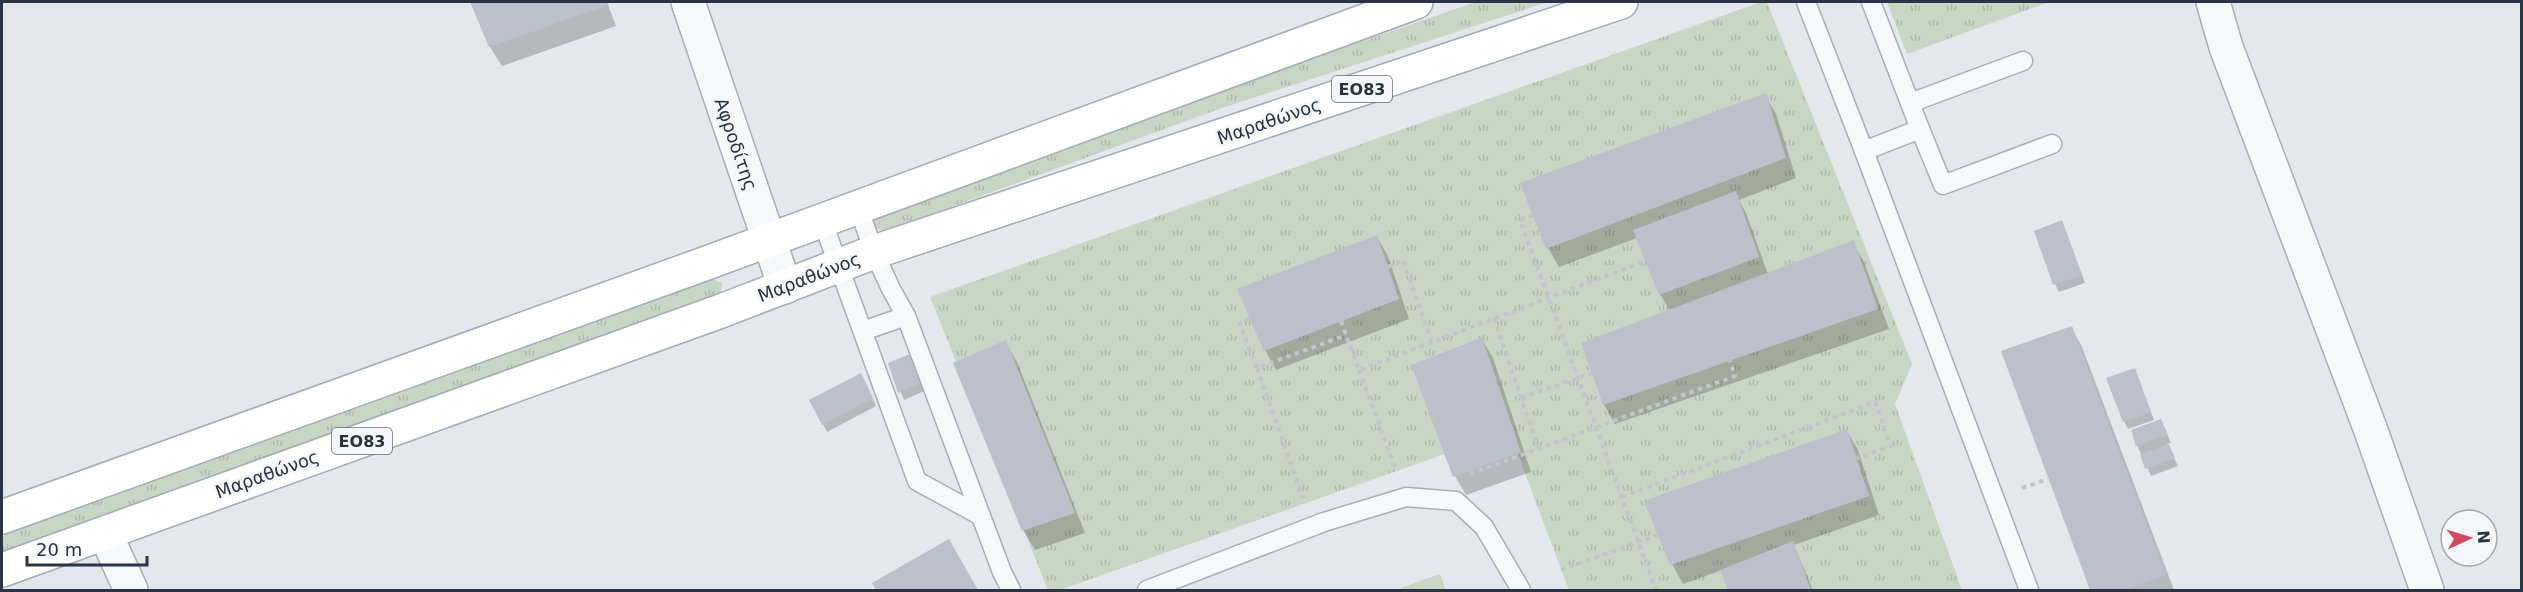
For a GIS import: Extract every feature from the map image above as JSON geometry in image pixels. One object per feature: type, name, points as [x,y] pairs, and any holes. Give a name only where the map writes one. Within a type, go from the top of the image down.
[{"type":"main road","points":[[2,517],[769,240],[1416,2]]},
{"type":"main road","name":"Μαραθώνος","points":[[2,570],[785,287],[874,252],[1622,2]]},
{"type":"street","name":"Αφροδίτης","points":[[688,2],[785,287]]},
{"type":"street","points":[[2213,2],[2226,47],[2370,428],[2427,591]]},
{"type":"street","points":[[105,533],[131,591]]},
{"type":"lane","points":[[1806,2],[2029,591]]},
{"type":"lane","points":[[1871,2],[1943,185],[2052,144]]},
{"type":"lane","points":[[1910,103],[2023,61]]},
{"type":"lane","points":[[1864,151],[1920,129]]},
{"type":"lane","points":[[858,207],[874,252],[906,316],[1011,591]]},
{"type":"lane","points":[[822,220],[917,481],[981,516]]},
{"type":"lane","points":[[863,331],[906,316]]},
{"type":"lane","points":[[1147,591],[1313,526],[1406,497],[1456,501],[1484,527],[1521,591]]},
{"type":"path","points":[[1533,215],[1520,220],[1656,591]]},
{"type":"path","points":[[1388,267],[1403,260],[1432,342]]},
{"type":"path","points":[[1359,370],[1645,261]]},
{"type":"path","points":[[1250,318],[1240,324],[1313,526]]},
{"type":"path","points":[[1494,318],[1538,448]]},
{"type":"path","points":[[1341,321],[1406,497]]},
{"type":"path","points":[[1257,368],[1346,334]]},
{"type":"path","points":[[1461,477],[1735,376],[1730,361]]},
{"type":"path","points":[[1521,398],[1592,373]]},
{"type":"path","points":[[1622,497],[1875,402],[1891,446],[1857,458]]},
{"type":"path","points":[[1562,570],[1658,535]]},
{"type":"green space","points":[[1476,2],[1548,2],[1222,108],[885,231],[875,228],[874,220],[878,216],[1215,92]]},
{"type":"green space","points":[[1761,2],[1767,2],[1912,364],[1895,404],[1962,590],[1569,590],[1523,468],[1482,337],[1411,365],[1445,454],[1060,590],[1048,590],[930,297]]},
{"type":"green space","points":[[1887,2],[2049,2],[1907,54]]},
{"type":"green space","points":[[713,279],[722,283],[721,291],[717,295],[2,553],[2,535]]},
{"type":"green space","points":[[1440,574],[1446,590],[1402,590],[1401,588]]},
{"type":"building","points":[[470,2],[604,2],[606,6],[489,47]]},
{"type":"building","points":[[1766,93],[1786,158],[1546,249],[1520,183]]},
{"type":"building","points":[[1736,191],[1759,257],[1659,295],[1633,230]]},
{"type":"building","points":[[2062,220],[2082,275],[2053,285],[2034,231]]},
{"type":"building","points":[[1377,235],[1399,299],[1264,351],[1237,289]]},
{"type":"building","points":[[1854,240],[1878,309],[1603,405],[1581,343]]},
{"type":"building","points":[[2072,326],[2166,575],[2124,590],[2090,590],[2001,351]]},
{"type":"building","points":[[1482,337],[1521,452],[1453,477],[1411,365]]},
{"type":"building","points":[[1006,340],[1075,513],[1022,531],[953,363]]},
{"type":"building","points":[[910,354],[921,383],[898,393],[888,363]]},
{"type":"building","points":[[2135,368],[2151,412],[2123,422],[2106,378]]},
{"type":"building","points":[[861,373],[873,398],[822,425],[809,400]]},
{"type":"building","points":[[2161,419],[2168,435],[2136,446],[2131,430]]},
{"type":"building","points":[[1847,429],[1869,496],[1670,565],[1644,501]]},
{"type":"building","points":[[2169,444],[2175,458],[2145,469],[2140,454]]},
{"type":"building","points":[[949,539],[978,590],[876,590],[872,583]]},
{"type":"building","points":[[1793,541],[1811,590],[1728,590],[1720,570]]}]
